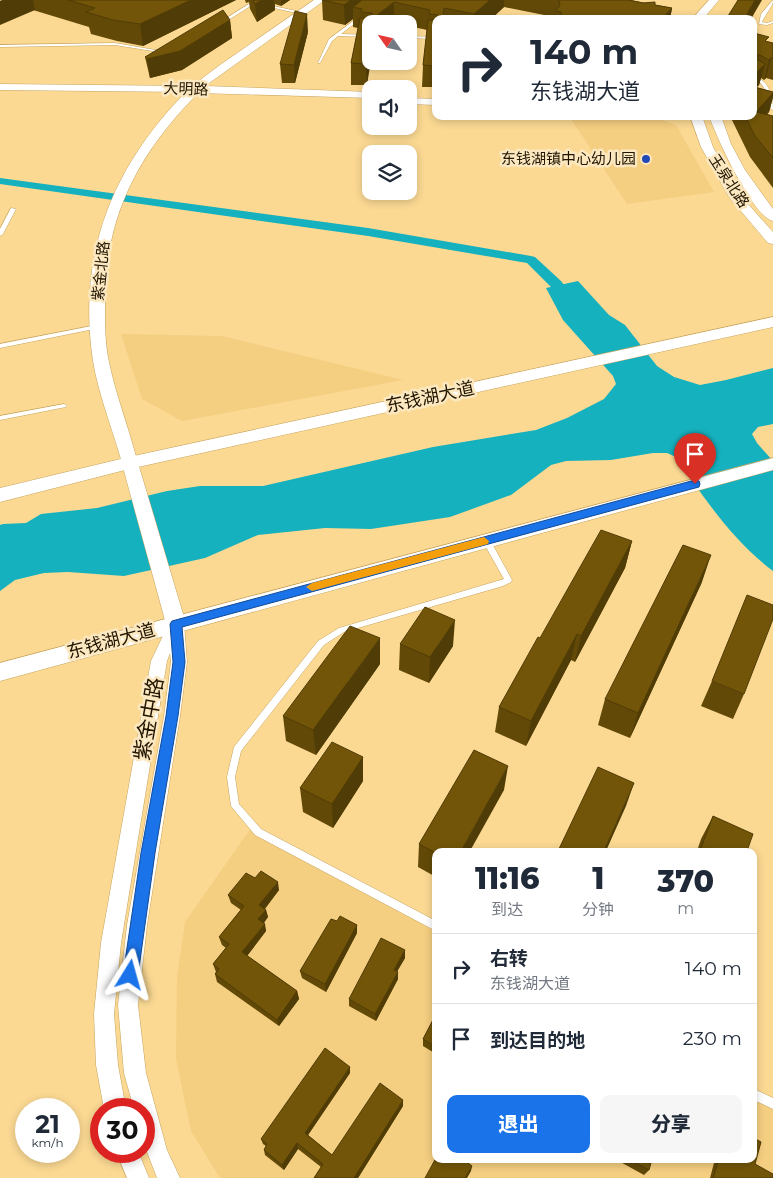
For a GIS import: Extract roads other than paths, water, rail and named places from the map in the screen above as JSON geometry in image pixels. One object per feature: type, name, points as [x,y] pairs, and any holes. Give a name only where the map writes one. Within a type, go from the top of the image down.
[{"type":"main road","name":"东钱湖大道","points":[[0,496],[129,463],[659,349],[773,322]]},
{"type":"main road","name":"东钱湖大道","points":[[0,672],[773,464]]},
{"type":"street","name":"紫金北路","points":[[176,624],[167,586],[129,463],[101,362],[97,327],[100,259],[106,232],[127,179],[142,152],[192,92],[320,0]]},
{"type":"street","points":[[700,15],[714,0]]},
{"type":"street","name":"大明路","points":[[0,87],[69,86],[362,100]]},
{"type":"street","name":"大明路","points":[[0,94],[192,92],[362,95]]},
{"type":"street","points":[[417,97],[432,98]]},
{"type":"street","points":[[417,102],[432,102]]},
{"type":"street","name":"玉泉北路","points":[[694,120],[707,147],[736,197],[773,240]]},
{"type":"street","name":"玉泉北路","points":[[716,120],[721,136],[739,172],[773,217]]},
{"type":"street","name":"紫金中路","points":[[113,1098],[107,1065],[104,1014],[111,943],[159,661],[176,624]]},
{"type":"street","name":"紫金中路","points":[[169,1178],[155,1145],[135,1073],[128,1005],[137,925],[172,716],[179,662],[176,624]]},
{"type":"street","points":[[132,1163],[138,1178]]},
{"type":"lane","points":[[212,28],[256,1],[301,12]]},
{"type":"lane","points":[[773,2],[763,14],[760,23],[768,24],[773,22]]},
{"type":"lane","points":[[319,62],[330,40],[368,12]]},
{"type":"lane","points":[[336,35],[362,36]]},
{"type":"lane","points":[[418,37],[432,38]]},
{"type":"lane","points":[[0,46],[115,44],[159,52],[174,51]]},
{"type":"lane","points":[[757,78],[764,81],[769,88],[773,109]]},
{"type":"lane","points":[[0,234],[13,209]]},
{"type":"lane","points":[[0,346],[97,327]]},
{"type":"lane","points":[[0,418],[64,406]]},
{"type":"lane","points":[[432,924],[258,832],[235,806],[231,777],[237,750],[321,643],[342,630],[508,580],[486,540]]},
{"type":"lane","points":[[757,1096],[773,1104]]},
{"type":"water","points":[[578,281],[609,315],[625,325],[657,366],[674,377],[700,385],[773,368],[773,424],[758,427],[752,434],[757,443],[773,461],[773,571],[744,546],[720,518],[676,457],[667,453],[653,453],[611,460],[566,461],[551,465],[511,495],[450,517],[371,529],[325,528],[258,535],[205,558],[124,576],[68,572],[44,573],[15,580],[0,591],[0,525],[3,524],[26,523],[41,514],[97,508],[167,491],[200,486],[263,486],[433,447],[536,430],[567,418],[604,399],[616,384],[613,376],[563,320],[546,288]]},
{"type":"waterway","points":[[0,181],[368,232],[531,260],[556,284],[572,304]]},
{"type":"place","name":"东钱湖镇中心幼儿园","points":[[646,159]]}]
